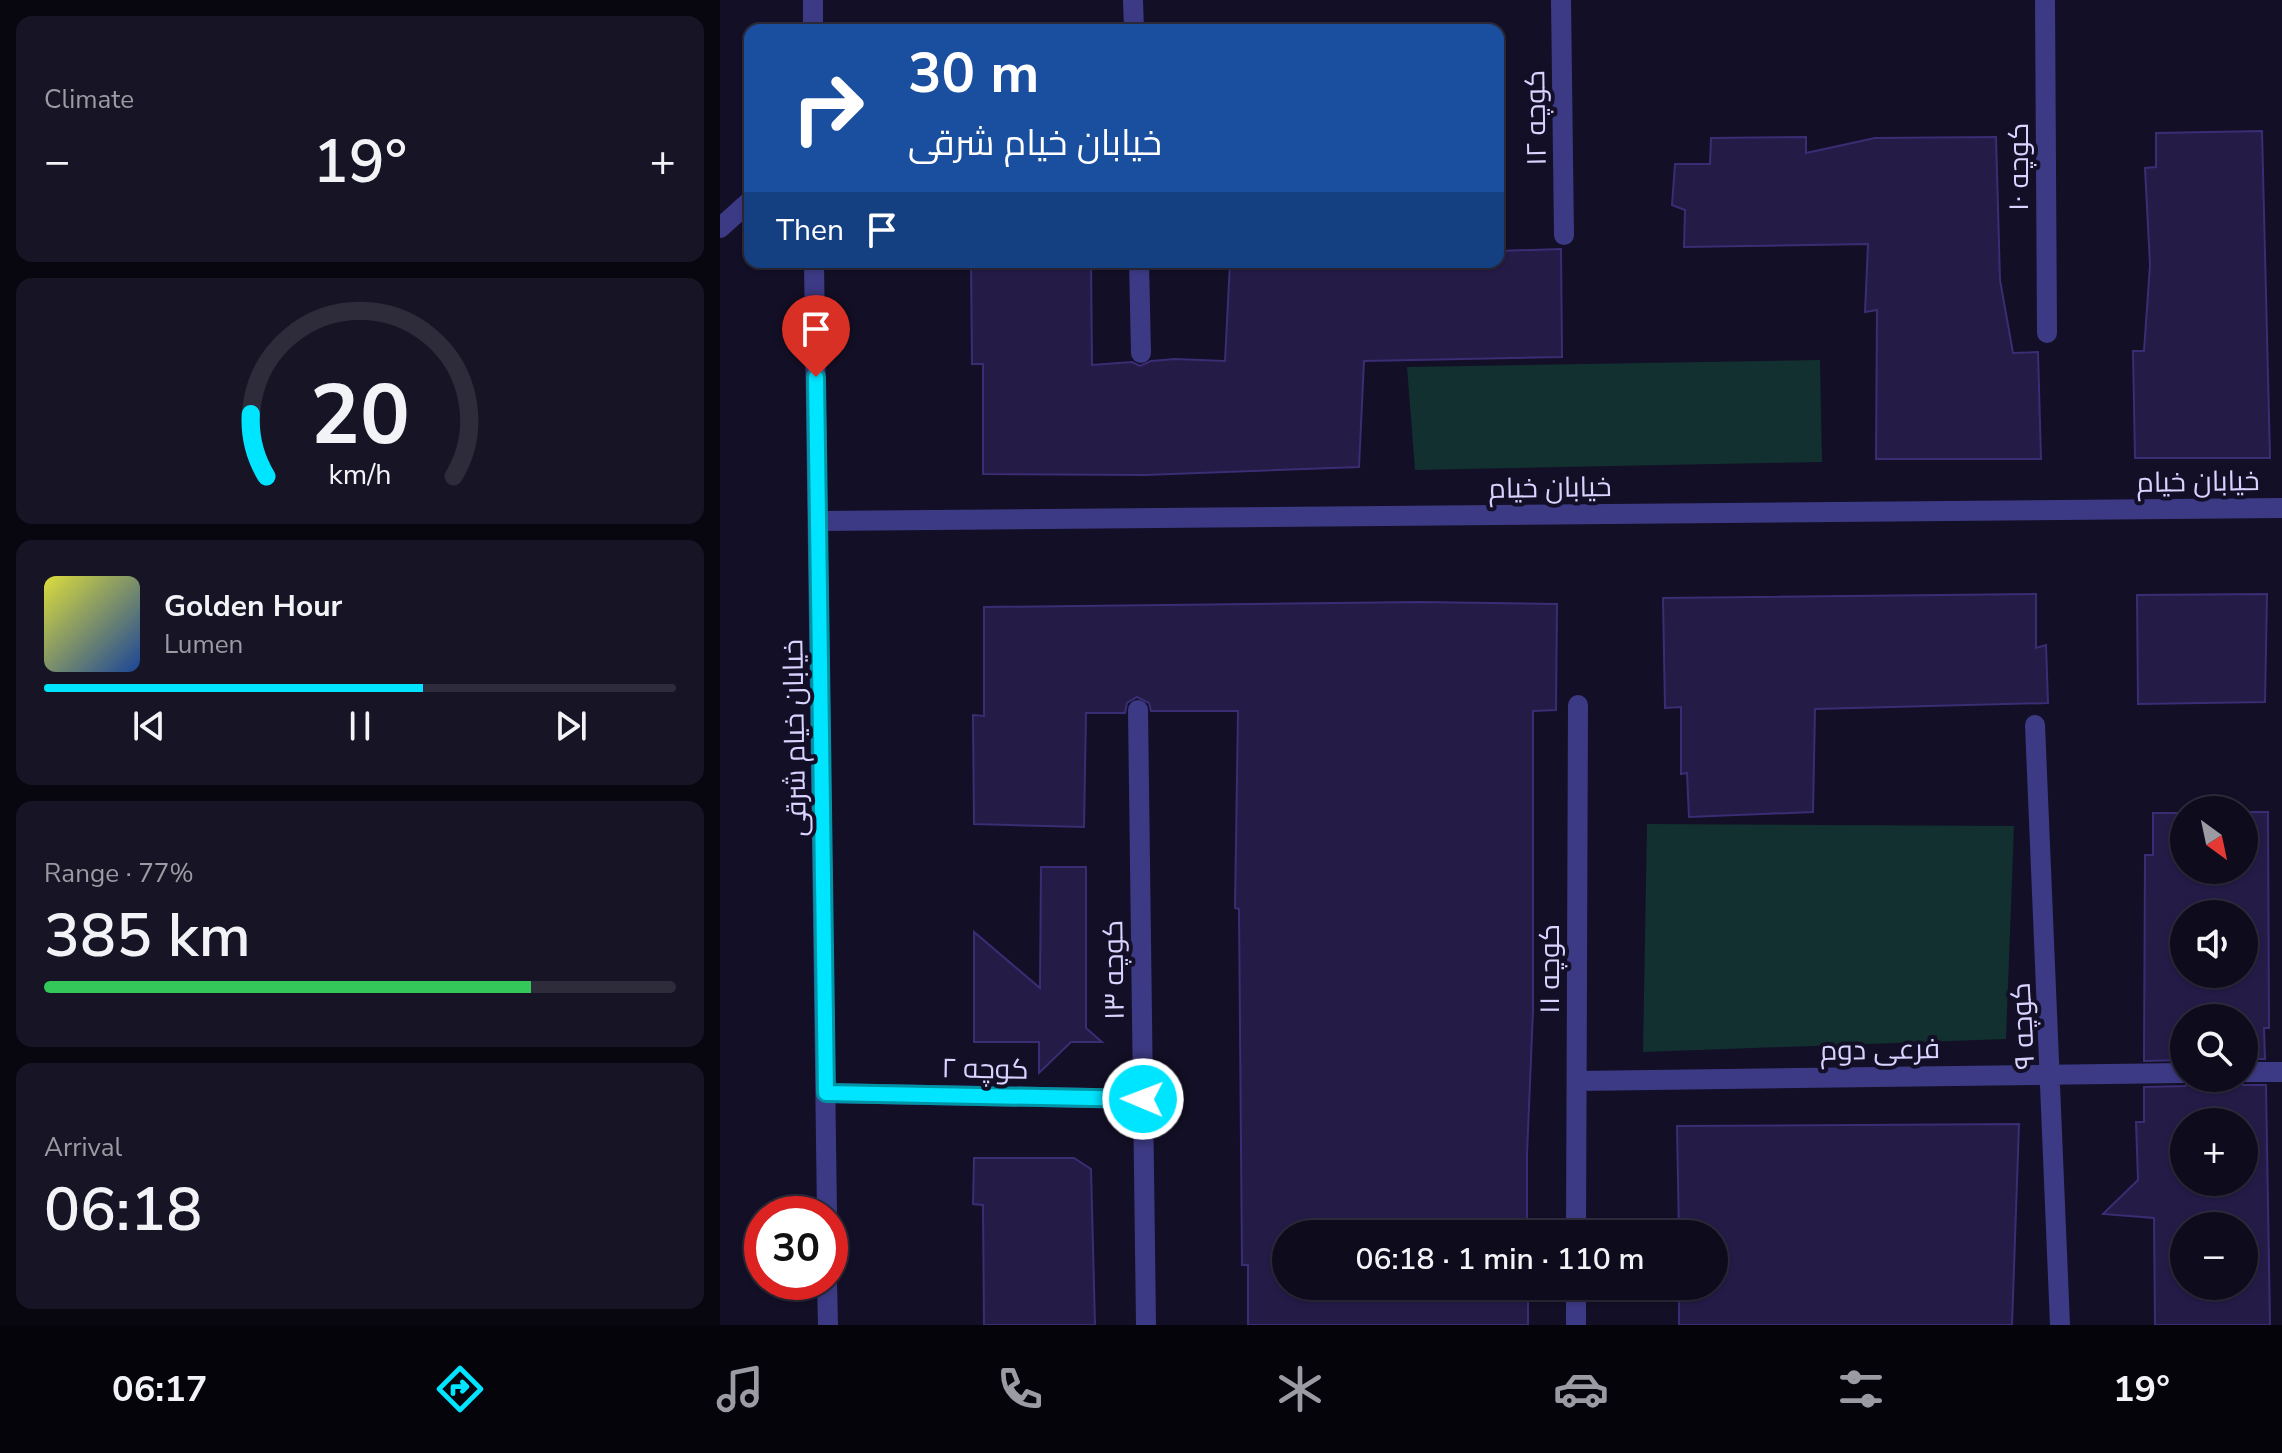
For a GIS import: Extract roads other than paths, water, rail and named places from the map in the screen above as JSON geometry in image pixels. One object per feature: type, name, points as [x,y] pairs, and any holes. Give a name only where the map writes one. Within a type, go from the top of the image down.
[{"type":"street","points":[[813,0],[813,24]]},
{"type":"street","points":[[1133,0],[1134,24]]},
{"type":"street","name":"کوچه ۱۲","points":[[1561,0],[1564,235]]},
{"type":"street","name":"کوچه ۱۰","points":[[2045,0],[2047,333]]},
{"type":"street","points":[[720,228],[744,206]]},
{"type":"street","name":"خیابان خیام شرقی","points":[[814,268],[827,1196]]},
{"type":"street","points":[[1139,268],[1141,353]]},
{"type":"street","name":"خیابان خیام","points":[[819,521],[2282,508]]},
{"type":"street","name":"کوچه ۱۱","points":[[1576,1220],[1578,705]]},
{"type":"street","name":"کوچه ۱۳","points":[[1138,710],[1146,1325]]},
{"type":"street","name":"کوچه ۹","points":[[2035,725],[2052,1075],[2060,1325]]},
{"type":"street","points":[[2258,1072],[2282,1072]]},
{"type":"street","name":"فرعی دوم","points":[[1577,1081],[2170,1073]]},
{"type":"street","name":"کوچه ۲","points":[[826,1093],[1143,1099]]},
{"type":"street","points":[[827,1300],[828,1325]]},
{"type":"street","points":[[1576,1300],[1576,1325]]}]
